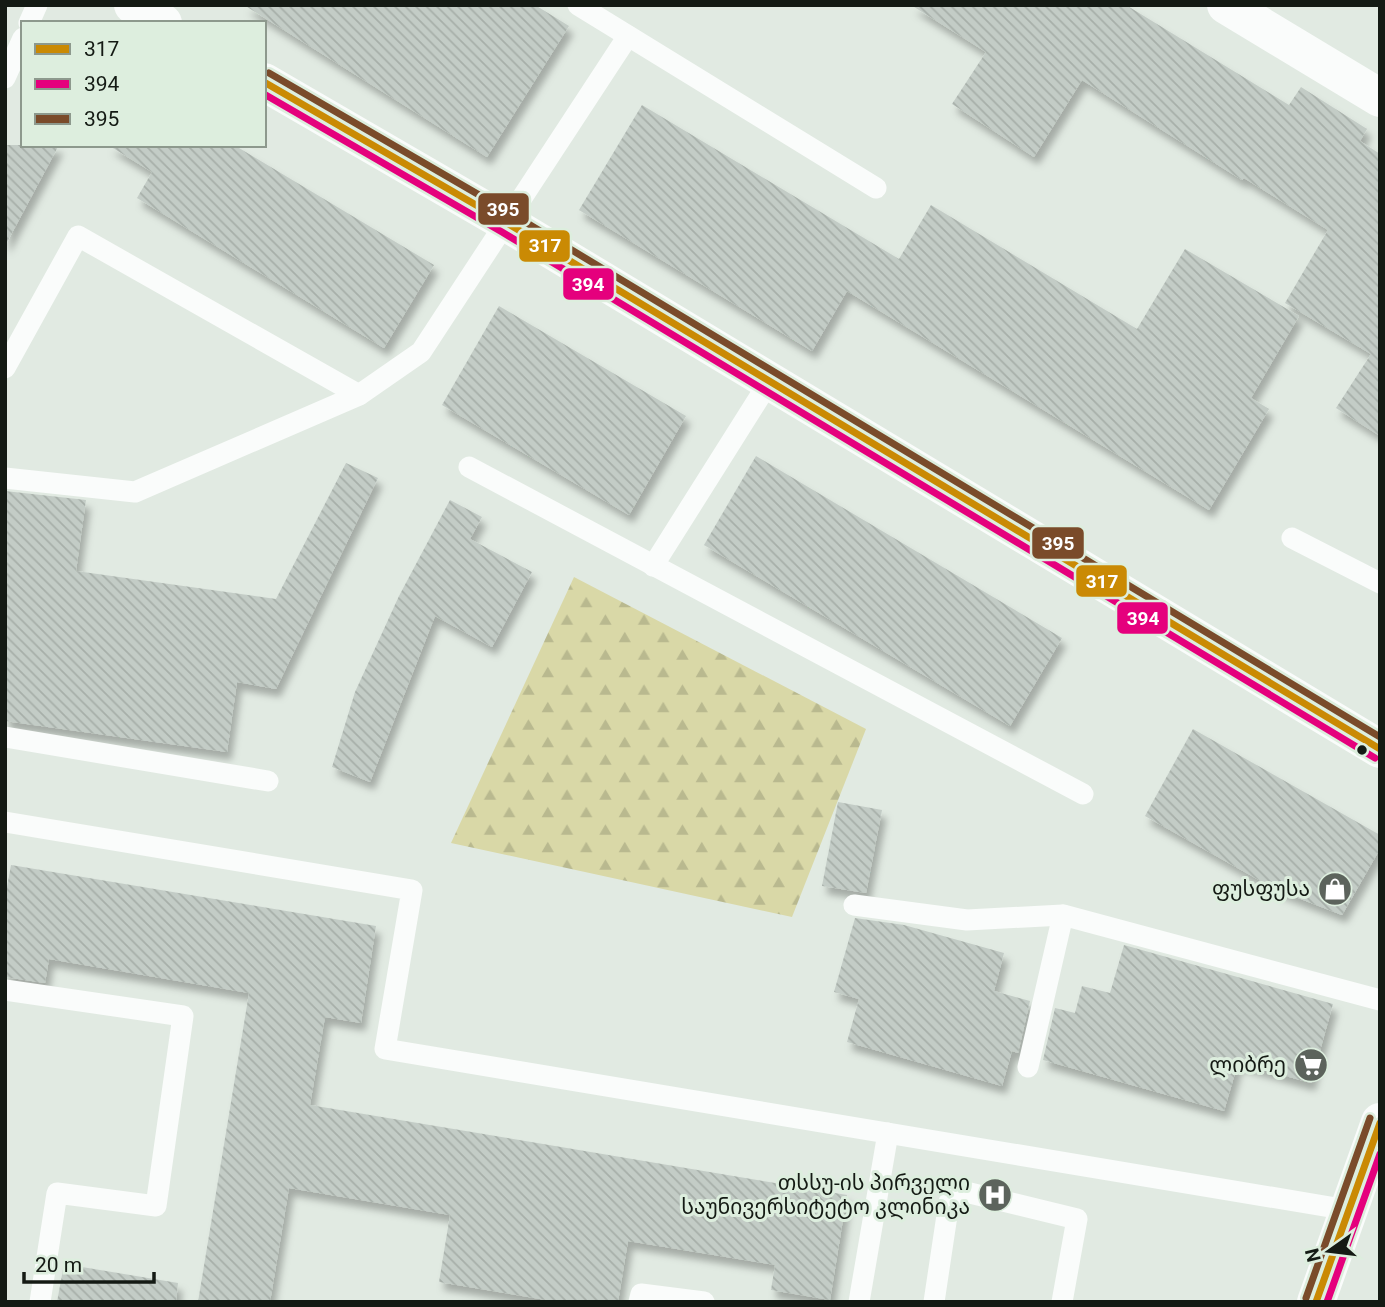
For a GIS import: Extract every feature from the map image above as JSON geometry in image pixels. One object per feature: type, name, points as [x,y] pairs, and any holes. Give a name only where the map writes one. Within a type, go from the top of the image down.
[{"type":"street","points":[[133,5],[160,21]]},
{"type":"street","points":[[1226,5],[1380,97]]},
{"type":"street","points":[[266,83],[507,223],[1380,749]]},
{"type":"street","points":[[1316,1302],[1363,1190],[1380,1122]]},
{"type":"lane","points":[[30,21],[37,5]]},
{"type":"lane","points":[[578,5],[876,188]]},
{"type":"lane","points":[[5,478],[135,492],[359,396],[421,352],[628,36]]},
{"type":"lane","points":[[5,78],[21,42]]},
{"type":"lane","points":[[5,368],[78,236],[359,396]]},
{"type":"lane","points":[[653,566],[769,382]]},
{"type":"lane","points":[[469,467],[1083,794]]},
{"type":"lane","points":[[1292,538],[1380,583]]},
{"type":"lane","points":[[5,737],[268,780]]},
{"type":"lane","points":[[5,822],[412,890],[385,1049],[888,1133],[1363,1190]]},
{"type":"lane","points":[[854,905],[967,920],[1063,915],[1380,1000]]},
{"type":"lane","points":[[1028,1068],[1063,915]]},
{"type":"lane","points":[[5,990],[183,1016],[156,1206],[57,1193],[40,1302]]},
{"type":"lane","points":[[859,1302],[888,1133]]},
{"type":"lane","points":[[934,1302],[949,1202],[957,1196],[970,1193],[1077,1219],[1062,1302]]},
{"type":"lane","points":[[639,1302],[641,1294],[704,1302]]},
{"type":"green space","points":[[574,577],[866,729],[792,917],[451,843]]},
{"type":"building","points":[[244,5],[535,5],[569,26],[487,157]]},
{"type":"building","points":[[911,5],[1126,5],[1289,105],[1301,87],[1367,129],[1360,141],[1380,154],[1380,436],[1336,408],[1371,354],[1285,303],[1328,230],[1082,80],[1034,157],[952,104],[986,52]]},
{"type":"building","points":[[642,105],[899,259],[931,205],[1137,329],[1185,249],[1299,316],[1251,398],[1269,409],[1209,510],[847,291],[812,351],[579,210]]},
{"type":"building","points":[[5,145],[58,147],[5,246]]},
{"type":"building","points":[[111,147],[237,147],[434,265],[384,348],[137,198],[152,172]]},
{"type":"building","points":[[499,306],[686,416],[629,515],[442,405]]},
{"type":"building","points":[[756,456],[1062,638],[1010,726],[704,545]]},
{"type":"building","points":[[346,463],[378,478],[276,689],[237,682],[227,752],[5,721],[5,491],[86,500],[76,571],[276,599]]},
{"type":"building","points":[[450,500],[482,517],[470,539],[532,572],[492,647],[435,616],[370,782],[332,767],[355,692],[399,596]]},
{"type":"building","points":[[1193,729],[1380,835],[1380,849],[1342,915],[1275,889],[1145,816]]},
{"type":"building","points":[[838,802],[882,810],[866,893],[822,886]]},
{"type":"building","points":[[11,865],[376,926],[361,1023],[325,1017],[310,1105],[847,1195],[830,1300],[771,1290],[775,1265],[628,1241],[618,1302],[558,1302],[439,1282],[450,1215],[289,1188],[270,1302],[198,1302],[249,993],[49,959],[45,983],[5,977],[5,898]]},
{"type":"building","points":[[855,918],[904,925],[1004,953],[994,991],[1030,1001],[1018,1053],[1012,1051],[1002,1086],[847,1042],[859,999],[834,992]]},
{"type":"building","points":[[1124,945],[1333,1004],[1311,1083],[1238,1063],[1224,1111],[1043,1060],[1055,1008],[1075,1013],[1082,986],[1110,993]]},
{"type":"building","points":[[64,1264],[178,1283],[176,1302],[57,1302]]},
{"type":"transit line","name":"395","points":[[269,73],[512,214],[1380,737]]},
{"type":"transit line","name":"317","points":[[266,83],[507,223],[1380,749]]},
{"type":"transit line","name":"394","points":[[266,95],[502,232],[1375,758]]},
{"type":"transit line","name":"395","points":[[1306,1298],[1370,1118]]},
{"type":"transit line","name":"317","points":[[1316,1302],[1380,1123]]},
{"type":"transit line","name":"394","points":[[1327,1302],[1380,1154]]},
{"type":"place","name":"ფუსფუსა","points":[[1335,889]]},
{"type":"place","name":"ლიბრე","points":[[1311,1065]]},
{"type":"place","name":"თსსუ-ის პირველი საუნივერსიტეტო კლინიკა","points":[[995,1195]]}]
